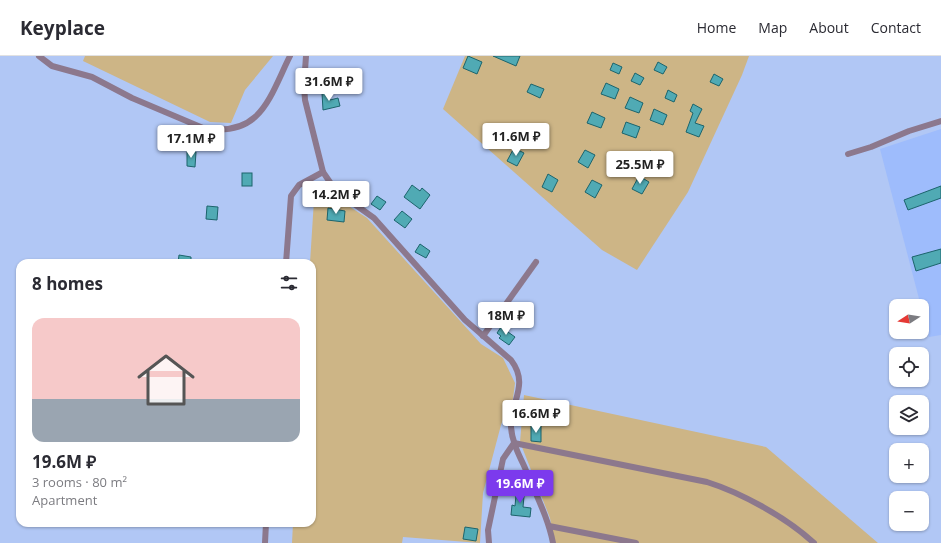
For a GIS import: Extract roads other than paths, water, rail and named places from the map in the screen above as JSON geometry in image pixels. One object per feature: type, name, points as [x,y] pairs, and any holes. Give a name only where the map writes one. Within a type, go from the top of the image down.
[{"type":"street","points":[[40,56],[52,66],[92,77],[139,101],[203,128],[214,130],[240,126],[253,120],[261,112],[272,95],[290,56]]},
{"type":"street","points":[[306,56],[304,85],[305,100],[323,172],[336,191],[374,218],[465,320],[511,360],[519,376],[517,398],[511,426],[514,443],[550,526],[553,543]]},
{"type":"street","points":[[848,154],[871,147],[909,130],[941,121]]},
{"type":"street","points":[[286,259],[291,196],[299,185],[323,172]]},
{"type":"street","points":[[483,336],[536,262]]},
{"type":"street","points":[[489,543],[488,530],[503,459],[514,443]]},
{"type":"street","points":[[514,443],[591,457],[722,487],[781,518],[814,543]]},
{"type":"street","points":[[550,526],[636,543]]},
{"type":"street","points":[[265,543],[266,527]]}]
